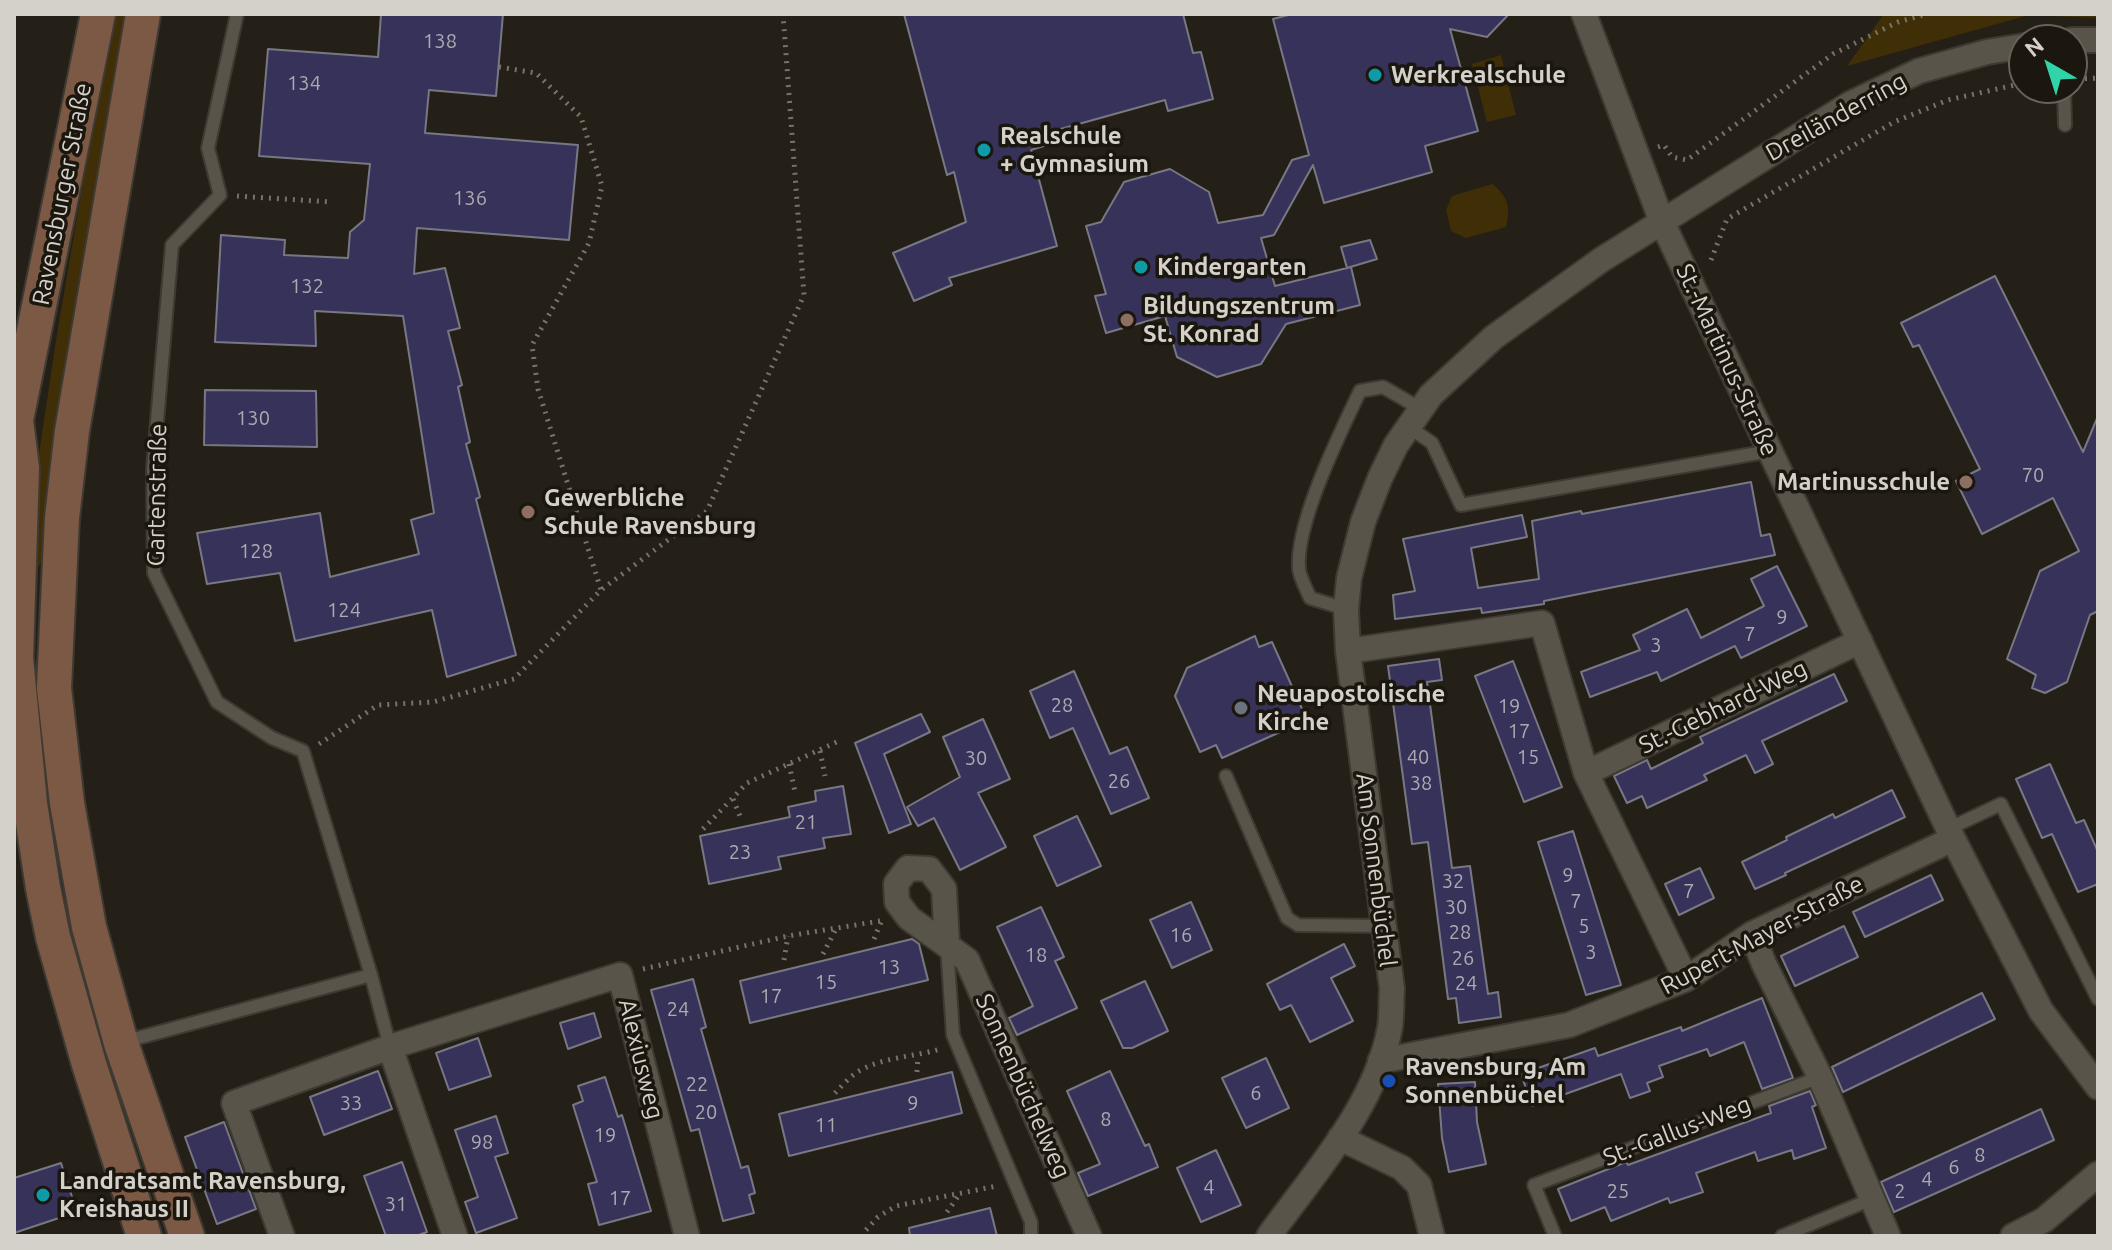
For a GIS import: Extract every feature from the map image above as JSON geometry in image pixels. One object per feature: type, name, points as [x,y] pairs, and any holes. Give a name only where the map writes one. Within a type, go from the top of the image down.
[{"type":"main road","name":"Ravensburger Straße","points":[[22,793],[15,658],[22,468],[15,422],[98,14]]},
{"type":"main road","name":"Ravensburger Straße","points":[[56,633],[62,518],[72,431],[143,14]]},
{"type":"main road","points":[[16,623],[56,633]]},
{"type":"main road","points":[[15,658],[56,633]]},
{"type":"main road","points":[[56,633],[54,688],[67,803],[89,927],[121,1043],[187,1236]]},
{"type":"main road","points":[[22,793],[53,937],[89,1064],[144,1236]]},
{"type":"street","name":"St.-Martinus-Straße","points":[[1584,14],[1662,222],[1950,834],[2041,1011],[2098,1087]]},
{"type":"street","name":"Dreiländerring","points":[[1662,222],[1850,104],[1919,71],[2008,49]]},
{"type":"street","name":"Am Sonnenbüchel","points":[[1269,1236],[1363,1101],[1390,1027],[1392,989],[1348,651],[1346,609],[1349,578],[1363,522],[1380,478],[1431,395],[1494,337],[1601,260],[1662,222]]},
{"type":"street","points":[[1348,651],[1542,623],[1586,773],[1686,979]]},
{"type":"street","name":"St.-Gebhard-Weg","points":[[1586,773],[1860,641]]},
{"type":"street","name":"Rupert-Mayer-Straße","points":[[1380,1061],[1569,1025],[1686,979],[1752,934],[1950,834]]},
{"type":"street","name":"Sonnenbüchelweg","points":[[947,944],[944,889],[929,869],[908,868],[896,884],[897,902],[909,918],[967,960],[1089,1236]]},
{"type":"street","points":[[1752,934],[1820,1077],[1888,1236]]},
{"type":"street","name":"Alexiusweg","points":[[282,1236],[234,1103],[390,1047],[620,975],[687,1236]]},
{"type":"street","points":[[390,1047],[455,1236]]},
{"type":"street","points":[[1340,1138],[1402,1168],[1419,1185],[1432,1236]]},
{"type":"street","points":[[2013,1236],[2044,1220],[2098,1174]]},
{"type":"lane","points":[[220,195],[208,148],[237,14]]},
{"type":"lane","points":[[2064,104],[2065,125]]},
{"type":"lane","name":"Gartenstraße","points":[[220,195],[172,245],[153,469],[154,573],[217,702],[272,738],[303,751]]},
{"type":"lane","points":[[1346,609],[1310,598],[1299,570],[1303,530],[1335,442],[1360,391],[1383,387],[1415,418],[1432,443],[1461,505],[1770,451]]},
{"type":"lane","points":[[303,751],[390,1047]]},
{"type":"lane","points":[[1226,776],[1287,918],[1298,925],[1384,926]]},
{"type":"lane","points":[[1950,834],[2001,804],[2098,999]]},
{"type":"lane","name":"Sonnenbüchelweg","points":[[947,944],[953,1035],[1031,1222],[1031,1236]]},
{"type":"lane","points":[[121,1043],[371,975]]},
{"type":"lane","name":"St.-Gallus-Weg","points":[[1555,1236],[1534,1185],[1820,1077]]},
{"type":"lane","points":[[1782,1236],[1872,1199]]},
{"type":"path","points":[[303,751],[331,738],[378,705],[433,702],[514,679],[601,590],[707,511],[804,295],[783,14]]},
{"type":"path","points":[[1637,156],[1664,145],[1672,157],[1687,160],[1833,54],[1898,22],[1927,14]]},
{"type":"path","points":[[499,67],[536,73],[581,117],[602,186],[589,243],[532,345],[538,389],[601,590]]},
{"type":"path","points":[[1711,260],[1727,219],[1894,122],[1948,100],[2008,87]]},
{"type":"path","points":[[220,195],[331,202]]},
{"type":"path","points":[[703,829],[747,783],[841,740]]},
{"type":"path","points":[[820,751],[825,776]]},
{"type":"path","points":[[789,764],[795,792]]},
{"type":"path","points":[[733,799],[740,816]]},
{"type":"path","points":[[620,975],[788,936],[909,918]]},
{"type":"path","points":[[874,939],[881,921]]},
{"type":"path","points":[[823,954],[837,928]]},
{"type":"path","points":[[784,960],[788,936]]},
{"type":"path","points":[[835,1093],[858,1072],[885,1061],[918,1056],[956,1044]]},
{"type":"path","points":[[917,1072],[918,1056]]},
{"type":"path","points":[[866,1230],[878,1217],[896,1206],[1014,1183]]},
{"type":"path","points":[[947,1212],[960,1194]]},
{"type":"shaded area","points":[[112,14],[126,14],[46,551],[37,570],[32,572],[35,480]]},
{"type":"shaded area","points":[[1884,14],[2098,14],[2098,18],[2029,15],[1847,66]]},
{"type":"shaded area","points":[[1501,55],[1516,115],[1487,122],[1472,64]]},
{"type":"shaded area","points":[[1492,184],[1507,203],[1506,227],[1466,238],[1451,231],[1446,210],[1452,196]]},
{"type":"building","points":[[381,14],[503,14],[496,96],[429,90],[425,133],[578,145],[569,240],[417,228],[414,274],[445,268],[460,328],[448,331],[462,385],[458,387],[470,442],[466,444],[480,497],[476,499],[516,655],[447,677],[432,610],[295,641],[280,573],[207,584],[197,533],[320,513],[330,577],[419,554],[411,520],[434,513],[403,316],[315,311],[316,346],[215,342],[221,235],[285,240],[284,255],[348,258],[350,232],[364,220],[370,164],[259,156],[268,49],[378,57]]},
{"type":"building","name":"Realschule + Gymnasium","points":[[904,14],[1183,14],[1193,53],[1201,52],[1213,99],[1168,111],[1165,100],[1057,130],[1060,141],[1031,150],[1057,246],[949,278],[952,285],[914,301],[893,253],[966,222],[954,172],[947,175]]},
{"type":"building","points":[[1292,14],[1509,14],[1487,37],[1450,29],[1478,131],[1425,146],[1432,172],[1324,203],[1313,165],[1274,235],[1261,238],[1275,286],[1351,267],[1360,305],[1286,324],[1261,364],[1217,377],[1177,357],[1165,316],[1106,333],[1095,296],[1106,294],[1086,226],[1101,222],[1124,182],[1170,169],[1209,192],[1218,223],[1263,215],[1292,160],[1309,155],[1273,19]]},
{"type":"building","points":[[1370,240],[1377,259],[1347,268],[1341,247]]},
{"type":"building","points":[[1995,276],[2083,452],[2098,416],[2098,611],[2090,615],[2067,682],[2045,693],[2032,688],[2036,675],[2007,659],[2040,571],[2079,551],[2053,498],[1982,534],[1956,481],[1980,469],[1919,345],[1913,347],[1901,323]]},
{"type":"building","points":[[205,390],[316,391],[317,447],[204,445]]},
{"type":"building","points":[[1751,482],[1761,536],[1770,534],[1775,555],[1544,601],[1544,604],[1482,613],[1481,608],[1395,619],[1393,595],[1415,591],[1403,539],[1522,515],[1527,537],[1471,548],[1478,588],[1539,579],[1532,521]]},
{"type":"building","points":[[1777,566],[1807,626],[1741,658],[1735,646],[1661,681],[1657,672],[1590,697],[1581,672],[1640,650],[1633,635],[1687,609],[1701,638],[1764,606],[1751,579]]},
{"type":"building","name":"Neuapostolische Kirche","points":[[1255,636],[1259,647],[1272,642],[1307,720],[1222,758],[1216,745],[1200,752],[1175,696],[1187,668]]},
{"type":"building","points":[[1439,659],[1442,680],[1427,682],[1452,868],[1470,866],[1488,994],[1498,992],[1501,1017],[1459,1023],[1456,998],[1448,999],[1428,842],[1412,844],[1388,666]]},
{"type":"building","points":[[1513,661],[1562,787],[1524,802],[1475,676]]},
{"type":"building","points":[[1074,671],[1110,754],[1127,747],[1149,798],[1111,814],[1073,728],[1050,738],[1030,691]]},
{"type":"building","points":[[1834,674],[1847,701],[1762,741],[1773,764],[1755,773],[1746,755],[1704,775],[1707,780],[1647,808],[1642,796],[1627,803],[1614,776],[1647,760],[1651,769],[1703,743],[1700,737]]},
{"type":"building","points":[[921,714],[930,732],[884,754],[911,824],[889,833],[855,743]]},
{"type":"building","points":[[983,719],[1010,779],[978,793],[1006,847],[960,870],[934,818],[918,826],[907,807],[960,777],[943,737]]},
{"type":"building","points":[[2050,764],[2076,823],[2084,820],[2098,852],[2098,884],[2078,892],[2052,834],[2042,838],[2016,779]]},
{"type":"building","points":[[843,786],[851,834],[823,838],[825,848],[778,857],[781,869],[709,884],[700,836],[790,817],[788,807],[816,801],[815,791]]},
{"type":"building","points":[[1892,790],[1905,817],[1755,889],[1742,862],[1833,814],[1835,818]]},
{"type":"building","points":[[1077,816],[1101,866],[1057,886],[1034,836]]},
{"type":"building","points":[[1573,831],[1621,985],[1586,995],[1538,842]]},
{"type":"building","points":[[1700,868],[1714,898],[1679,915],[1665,884]]},
{"type":"building","points":[[1931,875],[1943,900],[1865,937],[1853,912]]},
{"type":"building","points":[[1191,902],[1212,950],[1172,968],[1150,920]]},
{"type":"building","points":[[1041,907],[1064,957],[1055,961],[1077,1008],[1017,1035],[1009,1018],[1033,1006],[997,927]]},
{"type":"building","points":[[1844,926],[1858,957],[1795,986],[1781,956]]},
{"type":"building","points":[[912,939],[919,944],[928,980],[750,1023],[740,981]]},
{"type":"building","points":[[1344,944],[1355,966],[1331,978],[1353,1021],[1310,1042],[1291,1005],[1280,1010],[1267,984]]},
{"type":"building","points":[[693,979],[706,1027],[701,1029],[741,1168],[748,1166],[755,1193],[749,1195],[754,1213],[723,1221],[699,1129],[691,1131],[651,990]]},
{"type":"building","points":[[1145,981],[1168,1031],[1132,1048],[1123,1048],[1101,1001]]},
{"type":"building","points":[[1982,993],[1995,1019],[1843,1092],[1832,1067]]},
{"type":"building","points":[[1762,998],[1793,1078],[1762,1089],[1744,1042],[1710,1056],[1707,1049],[1659,1066],[1663,1077],[1647,1083],[1650,1091],[1630,1098],[1621,1074],[1532,1106],[1521,1074],[1595,1048],[1598,1056],[1681,1027],[1682,1031]]},
{"type":"building","points":[[594,1013],[601,1037],[568,1049],[560,1023]]},
{"type":"building","points":[[478,1038],[491,1076],[449,1090],[436,1053]]},
{"type":"building","points":[[1266,1058],[1289,1108],[1246,1128],[1222,1078]]},
{"type":"building","points":[[378,1071],[392,1109],[324,1135],[310,1097]]},
{"type":"building","points":[[1110,1071],[1158,1167],[1088,1196],[1078,1173],[1100,1164],[1067,1091]]},
{"type":"building","points":[[952,1072],[962,1113],[789,1156],[779,1114]]},
{"type":"building","points":[[605,1077],[618,1117],[622,1115],[651,1211],[599,1225],[588,1184],[597,1182],[573,1105],[583,1101],[578,1086]]},
{"type":"building","points":[[1475,1082],[1477,1122],[1486,1164],[1449,1172],[1442,1138],[1438,1084]]},
{"type":"building","points":[[1810,1091],[1826,1148],[1794,1159],[1792,1150],[1758,1161],[1755,1152],[1696,1173],[1703,1192],[1670,1203],[1668,1198],[1611,1221],[1605,1207],[1571,1221],[1558,1189],[1626,1162],[1628,1165],[1771,1113],[1769,1106]]},
{"type":"building","points":[[2041,1109],[2054,1140],[1894,1212],[1881,1182]]},
{"type":"building","points":[[496,1116],[508,1153],[495,1157],[517,1218],[476,1233],[465,1202],[478,1197],[455,1130]]},
{"type":"building","points":[[224,1122],[256,1209],[217,1224],[185,1137]]},
{"type":"building","points":[[1216,1150],[1241,1205],[1201,1222],[1177,1168]]},
{"type":"building","points":[[402,1162],[427,1232],[416,1236],[386,1236],[364,1176]]},
{"type":"building","name":"Landratsamt Ravensburg, Kreishaus II","points":[[61,1163],[77,1212],[14,1233],[14,1178]]},
{"type":"building","points":[[990,1208],[997,1236],[910,1236],[909,1228]]},
{"type":"place","name":"Werkrealschule","points":[[1375,75]]},
{"type":"place","name":"Realschule + Gymnasium","points":[[984,150]]},
{"type":"place","name":"Kindergarten","points":[[1141,267]]},
{"type":"place","name":"Bildungszentrum St. Konrad","points":[[1127,320]]},
{"type":"place","name":"Martinusschule","points":[[1966,482]]},
{"type":"place","name":"Gewerbliche Schule Ravensburg","points":[[528,512]]},
{"type":"place","name":"Neuapostolische Kirche","points":[[1241,708]]},
{"type":"place","name":"Ravensburg, Am Sonnenbüchel","points":[[1389,1081]]},
{"type":"place","name":"Landratsamt Ravensburg, Kreishaus II","points":[[43,1195]]}]
